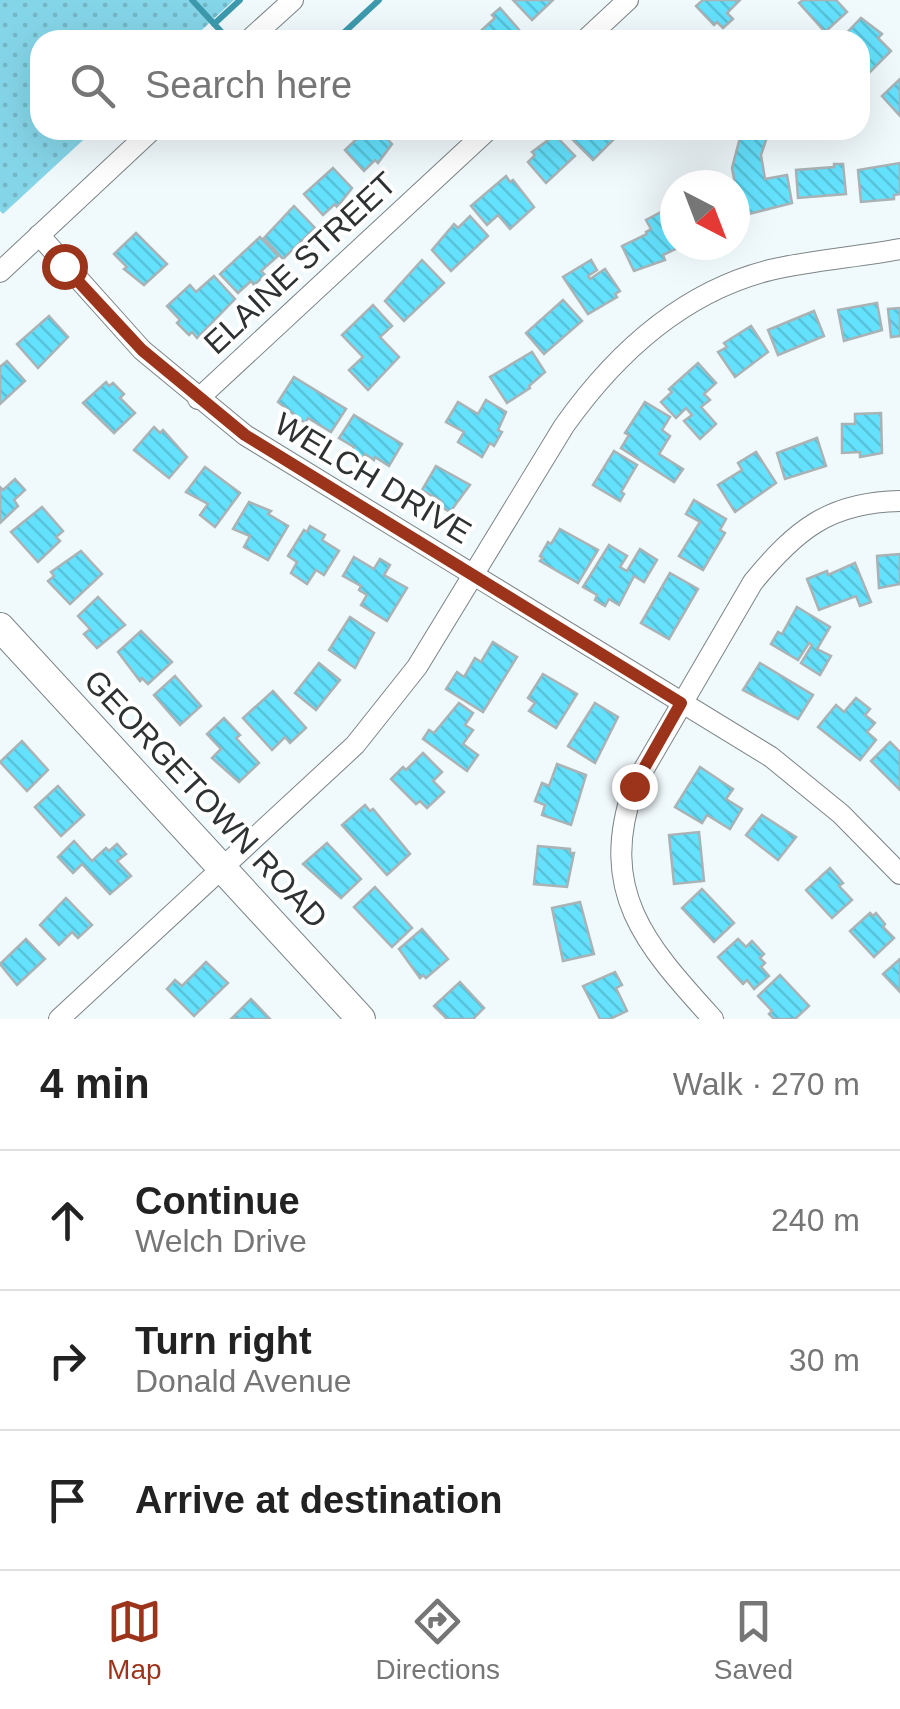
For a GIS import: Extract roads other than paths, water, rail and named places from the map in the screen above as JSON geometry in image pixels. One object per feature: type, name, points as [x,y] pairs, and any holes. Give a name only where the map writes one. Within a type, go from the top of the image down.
[{"type":"main road","name":"GEORGETOWN ROAD","points":[[0,627],[361,1019]]},
{"type":"street","points":[[261,30],[293,0]]},
{"type":"street","points":[[596,30],[628,0]]},
{"type":"street","points":[[0,272],[141,140]]},
{"type":"street","name":"ELAINE STREET","points":[[198,399],[477,140]]},
{"type":"street","name":"WELCH DRIVE","points":[[39,236],[127,335],[198,399],[277,457],[795,775],[842,814],[900,874]]},
{"type":"street","points":[[59,1019],[355,744],[417,667],[587,394],[618,360],[653,329],[711,292],[764,272],[900,249]]},
{"type":"street","points":[[714,1019],[650,946],[632,910],[623,875],[622,843],[628,804],[638,776],[753,582],[784,545],[842,510],[900,500]]},
{"type":"waterway","points":[[192,0],[220,30]]},
{"type":"waterway","points":[[214,24],[240,0]]},
{"type":"waterway","points":[[347,30],[379,0]]}]
